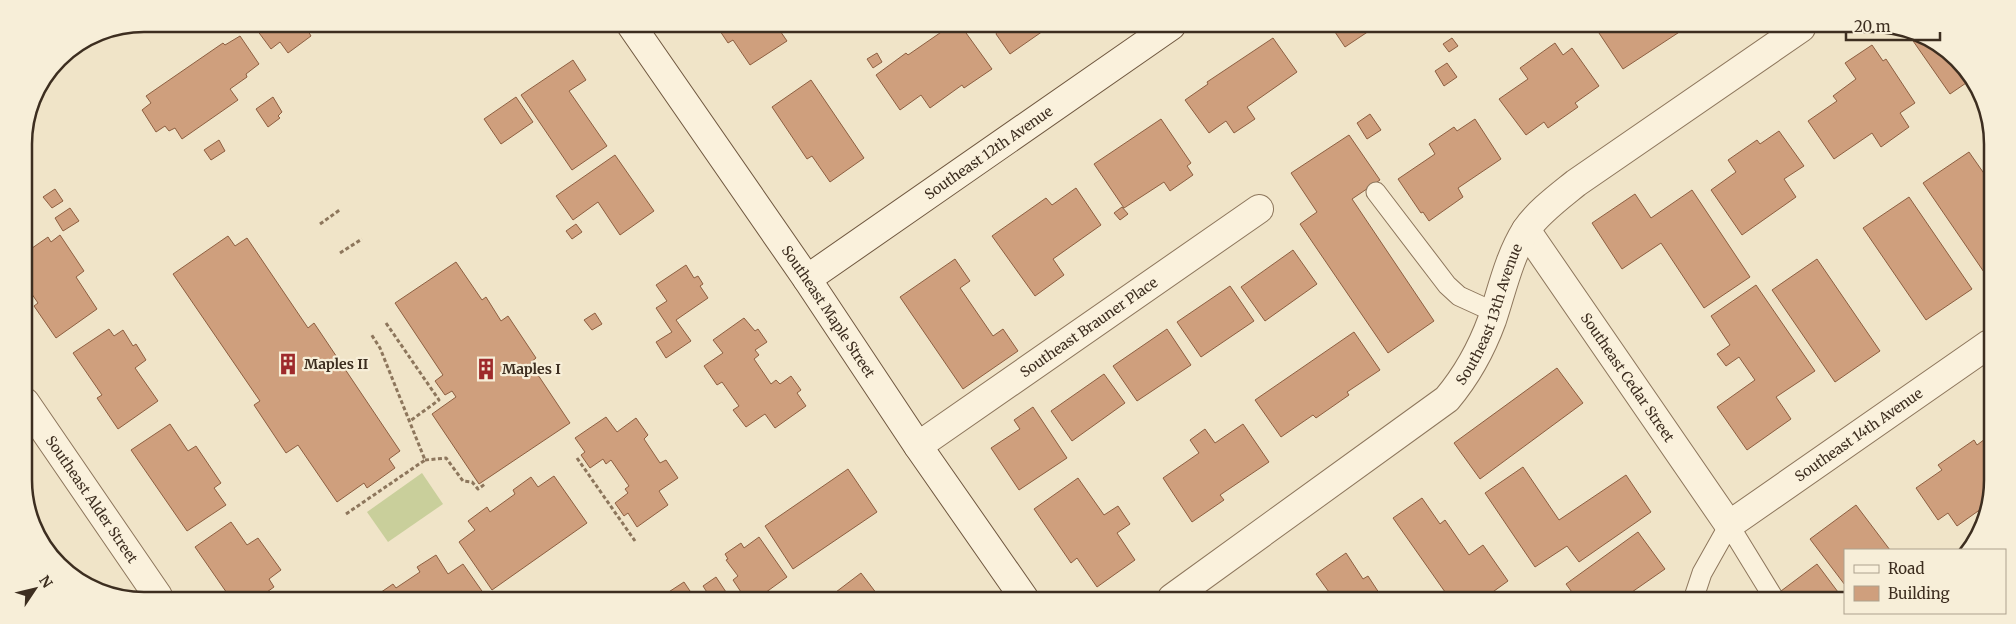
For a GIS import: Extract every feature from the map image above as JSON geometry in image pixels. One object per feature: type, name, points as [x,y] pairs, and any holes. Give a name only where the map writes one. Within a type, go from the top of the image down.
[{"type":"street","name":"Southeast Maple Street","points":[[636,32],[1019,591]]},
{"type":"street","name":"Southeast 12th Avenue","points":[[807,279],[1162,32]]},
{"type":"street","name":"Southeast 13th Avenue","points":[[1181,591],[1447,399],[1464,378],[1479,351],[1510,264],[1526,230],[1552,202],[1576,183],[1795,32]]},
{"type":"street","name":"Southeast Brauner Place","points":[[918,446],[1259,209]]},
{"type":"street","name":"Southeast Cedar Street","points":[[1526,230],[1729,525]]},
{"type":"street","name":"Southeast 14th Avenue","points":[[1729,525],[1984,347]]},
{"type":"street","name":"Southeast Alder Street","points":[[32,411],[155,592]]},
{"type":"lane","points":[[1376,192],[1447,285],[1460,296],[1494,312]]},
{"type":"lane","points":[[1696,591],[1702,573],[1729,525],[1770,591]]},
{"type":"path","points":[[320,224],[341,209]]},
{"type":"path","points":[[340,254],[362,239]]},
{"type":"path","points":[[386,324],[439,400],[410,421]]},
{"type":"path","points":[[371,334],[380,348],[425,460]]},
{"type":"path","points":[[346,514],[425,460],[446,458],[463,481],[472,482],[478,490],[485,484]]},
{"type":"path","points":[[577,458],[635,541]]},
{"type":"green space","points":[[422,473],[443,504],[388,542],[367,512]]},
{"type":"building","points":[[258,32],[309,32],[311,36],[288,53],[280,42],[271,49]]},
{"type":"building","points":[[721,32],[781,32],[787,41],[750,65],[733,40],[728,43]]},
{"type":"building","points":[[941,32],[965,32],[992,69],[964,88],[962,85],[930,108],[921,95],[900,110],[876,75],[906,53],[908,55]]},
{"type":"building","points":[[997,32],[1042,32],[1010,54],[996,34]]},
{"type":"building","points":[[1335,32],[1368,32],[1345,47]]},
{"type":"building","points":[[1598,32],[1679,32],[1623,69]]},
{"type":"building","points":[[240,36],[259,64],[246,74],[247,77],[230,89],[238,100],[182,139],[175,128],[169,131],[165,126],[156,132],[142,110],[151,103],[146,96],[223,43],[225,45]]},
{"type":"building","points":[[1273,38],[1297,72],[1247,107],[1255,119],[1234,133],[1226,121],[1209,133],[1185,100],[1208,84],[1207,82]]},
{"type":"building","points":[[1452,38],[1458,46],[1449,52],[1443,44]]},
{"type":"building","points":[[1913,41],[1928,47],[1940,56],[1951,65],[1965,82],[1950,94]]},
{"type":"building","points":[[1555,43],[1563,55],[1572,48],[1599,86],[1575,103],[1578,107],[1548,128],[1544,122],[1526,135],[1499,99],[1528,79],[1520,68]]},
{"type":"building","points":[[1872,45],[1883,61],[1886,59],[1915,103],[1900,113],[1909,127],[1881,147],[1872,133],[1834,159],[1808,121],[1837,101],[1833,96],[1856,79],[1845,63]]},
{"type":"building","points":[[877,53],[882,62],[873,68],[867,59]]},
{"type":"building","points":[[573,60],[586,80],[569,91],[607,146],[572,170],[521,95]]},
{"type":"building","points":[[1447,63],[1457,77],[1444,86],[1435,71]]},
{"type":"building","points":[[811,80],[864,158],[830,182],[812,156],[807,159],[772,107]]},
{"type":"building","points":[[273,97],[282,112],[278,116],[280,118],[268,127],[256,109]]},
{"type":"building","points":[[516,97],[533,122],[501,144],[484,119]]},
{"type":"building","points":[[1370,114],[1381,130],[1367,139],[1357,123]]},
{"type":"building","points":[[1161,119],[1191,163],[1187,166],[1193,175],[1170,191],[1164,182],[1124,208],[1094,164]]},
{"type":"building","points":[[1475,119],[1501,159],[1458,188],[1463,197],[1429,221],[1423,212],[1421,213],[1398,179],[1435,154],[1429,144],[1454,127],[1457,131]]},
{"type":"building","points":[[1779,131],[1804,166],[1784,179],[1796,197],[1742,235],[1711,190],[1736,172],[1728,160],[1757,140],[1760,144]]},
{"type":"building","points":[[1349,135],[1380,180],[1352,199],[1434,321],[1388,353],[1300,224],[1317,212],[1291,173]]},
{"type":"building","points":[[219,140],[225,151],[211,160],[204,150]]},
{"type":"building","points":[[1969,152],[1984,173],[1984,272],[1923,183]]},
{"type":"building","points":[[615,155],[654,211],[620,235],[598,202],[573,220],[556,196]]},
{"type":"building","points":[[1076,188],[1101,225],[1053,259],[1064,275],[1035,296],[992,236],[1046,198],[1052,205]]},
{"type":"building","points":[[55,189],[63,201],[52,208],[43,197]]},
{"type":"building","points":[[1692,190],[1750,277],[1704,308],[1661,243],[1622,269],[1592,223],[1635,194],[1651,218]]},
{"type":"building","points":[[1909,197],[1972,289],[1926,320],[1863,228]]},
{"type":"building","points":[[1122,207],[1128,214],[1120,220],[1114,213]]},
{"type":"building","points":[[70,208],[79,221],[63,231],[55,218]]},
{"type":"building","points":[[576,224],[582,232],[572,239],[566,231]]},
{"type":"building","points":[[60,235],[84,271],[76,277],[97,309],[56,338],[34,306],[38,303],[33,295],[33,248],[48,237],[51,242]]},
{"type":"building","name":"Maples II","points":[[228,236],[235,246],[247,238],[308,328],[314,323],[400,451],[389,459],[395,468],[367,488],[364,483],[337,502],[298,445],[286,453],[254,405],[260,401],[173,274]]},
{"type":"building","points":[[1293,250],[1317,284],[1265,321],[1241,287]]},
{"type":"building","points":[[955,259],[970,281],[960,288],[993,336],[1003,329],[1018,351],[963,389],[900,297]]},
{"type":"building","points":[[1817,259],[1880,351],[1835,382],[1772,290]]},
{"type":"building","name":"Maples I","points":[[456,262],[482,300],[486,297],[501,321],[508,316],[536,358],[530,363],[570,423],[479,484],[432,414],[456,397],[452,391],[445,395],[435,381],[443,375],[395,303]]},
{"type":"building","points":[[686,265],[694,278],[698,276],[703,284],[700,286],[708,298],[676,320],[691,341],[666,358],[656,342],[672,332],[656,308],[667,301],[656,285]]},
{"type":"building","points":[[1756,285],[1815,371],[1776,397],[1791,419],[1747,450],[1717,407],[1755,380],[1739,357],[1726,366],[1717,354],[1730,345],[1711,316]]},
{"type":"building","points":[[1230,286],[1254,321],[1201,357],[1177,322]]},
{"type":"building","points":[[595,313],[602,324],[592,330],[584,320]]},
{"type":"building","points":[[744,318],[755,331],[758,329],[767,342],[755,350],[759,355],[754,359],[771,384],[776,380],[780,384],[791,376],[801,390],[797,393],[806,406],[775,428],[765,414],[746,427],[733,410],[739,406],[722,382],[717,385],[704,366],[723,353],[713,340]]},
{"type":"building","points":[[109,329],[114,336],[123,330],[133,346],[136,344],[146,360],[135,368],[158,401],[118,429],[97,398],[102,395],[73,353]]},
{"type":"building","points":[[1167,329],[1191,365],[1137,401],[1113,366]]},
{"type":"building","points":[[1354,332],[1380,370],[1347,392],[1349,395],[1316,418],[1313,415],[1281,437],[1255,400]]},
{"type":"building","points":[[1557,368],[1583,403],[1480,479],[1454,443]]},
{"type":"building","points":[[1104,374],[1125,403],[1072,441],[1051,411]]},
{"type":"building","points":[[1033,407],[1067,458],[1019,490],[991,448],[1020,429],[1014,420]]},
{"type":"building","points":[[606,417],[617,432],[636,418],[648,435],[644,439],[660,463],[666,460],[678,478],[659,491],[668,505],[637,527],[628,513],[624,516],[615,503],[628,493],[625,489],[629,486],[611,460],[606,464],[603,459],[590,468],[581,455],[585,452],[575,438]]},
{"type":"building","points":[[170,424],[188,451],[196,446],[221,483],[214,488],[226,505],[187,531],[131,450]]},
{"type":"building","points":[[1243,424],[1269,462],[1220,495],[1224,500],[1192,522],[1163,478],[1199,453],[1190,440],[1205,429],[1215,443]]},
{"type":"building","points":[[1974,440],[1977,445],[1984,440],[1984,480],[1980,510],[1957,526],[1948,513],[1938,520],[1916,488],[1942,470],[1938,465]]},
{"type":"building","points":[[1523,467],[1559,520],[1626,475],[1651,512],[1579,562],[1567,546],[1535,567],[1485,493]]},
{"type":"building","points":[[848,469],[877,512],[793,569],[765,526]]},
{"type":"building","points":[[554,476],[587,523],[492,590],[459,542],[475,530],[468,521],[487,507],[490,512],[515,494],[513,490],[531,477],[538,487]]},
{"type":"building","points":[[1078,478],[1104,515],[1118,506],[1130,524],[1117,533],[1135,560],[1097,587],[1077,558],[1071,563],[1034,509]]},
{"type":"building","points":[[1422,498],[1440,524],[1445,520],[1469,555],[1483,545],[1508,581],[1494,591],[1445,591],[1393,518]]},
{"type":"building","points":[[1856,505],[1889,549],[1844,549],[1844,584],[1810,539]]},
{"type":"building","points":[[231,522],[247,545],[258,538],[281,570],[269,579],[274,587],[267,592],[226,592],[195,547]]},
{"type":"building","points":[[1638,532],[1665,569],[1633,591],[1571,591],[1566,584]]},
{"type":"building","points":[[759,537],[787,577],[767,592],[741,592],[733,580],[738,576],[726,560],[728,559],[725,554],[741,543],[744,548]]},
{"type":"building","points":[[1346,553],[1363,579],[1368,576],[1378,591],[1328,591],[1316,574]]},
{"type":"building","points":[[436,555],[448,574],[463,564],[482,592],[382,592],[393,584],[396,588],[420,572],[417,567]]},
{"type":"building","points":[[1817,564],[1837,591],[1781,591]]},
{"type":"building","points":[[861,573],[875,592],[837,592]]},
{"type":"building","points":[[716,577],[726,592],[707,592],[703,586]]},
{"type":"building","points":[[684,582],[690,592],[669,592]]},
{"type":"place","name":"Maples II","points":[[288,364]]},
{"type":"place","name":"Maples I","points":[[486,369]]}]
